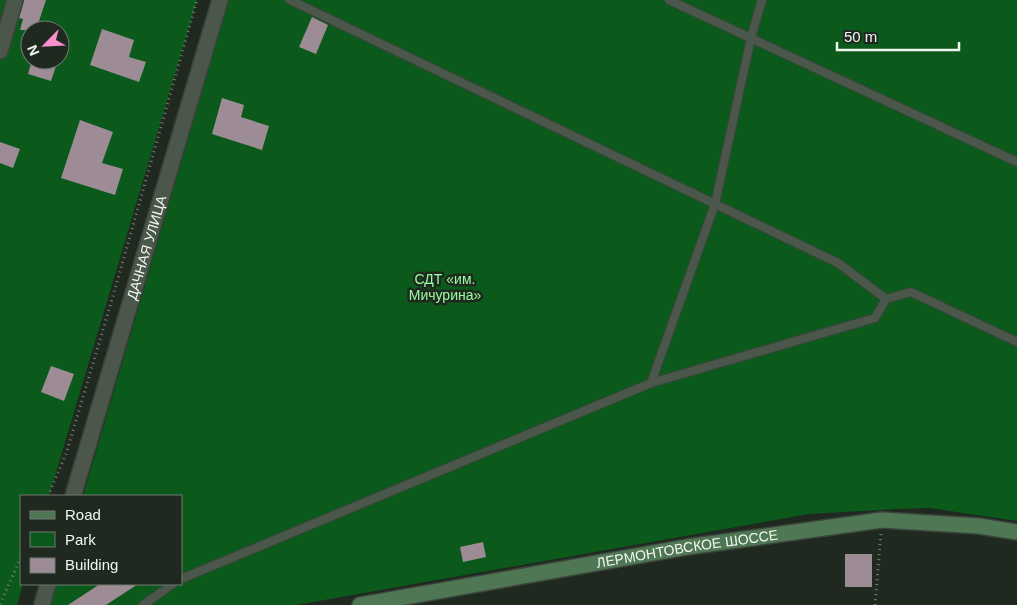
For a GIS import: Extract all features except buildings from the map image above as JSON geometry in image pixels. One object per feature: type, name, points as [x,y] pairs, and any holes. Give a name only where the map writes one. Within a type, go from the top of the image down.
[{"type":"street","points":[[0,51],[15,0]]},
{"type":"street","name":"ДАЧНАЯ УЛИЦА","points":[[74,495],[220,0]]},
{"type":"street","name":"ЛЕРМОНТОВСКОЕ ШОССЕ","points":[[360,605],[687,547],[882,520],[980,526],[1017,532]]},
{"type":"street","points":[[42,605],[48,585]]},
{"type":"lane","points":[[290,0],[838,263],[886,299]]},
{"type":"lane","points":[[669,0],[1017,162]]},
{"type":"lane","points":[[650,383],[715,204],[751,38],[762,0]]},
{"type":"lane","points":[[182,579],[650,383],[875,318],[886,299],[910,292],[1017,342]]},
{"type":"lane","points":[[143,605],[172,585]]},
{"type":"path","points":[[48,495],[66,454],[114,294],[197,0]]},
{"type":"path","points":[[875,605],[882,520]]},
{"type":"path","points":[[0,604],[20,559]]},
{"type":"green space","points":[[0,0],[197,0],[49,495],[20,495],[20,585],[23,585],[17,605],[0,605]]},
{"type":"green space","name":"СДТ «им. Мичурина»","points":[[229,0],[1017,0],[1017,521],[930,508],[809,514],[296,605],[51,605],[57,585],[182,585],[182,495],[83,495]]}]
